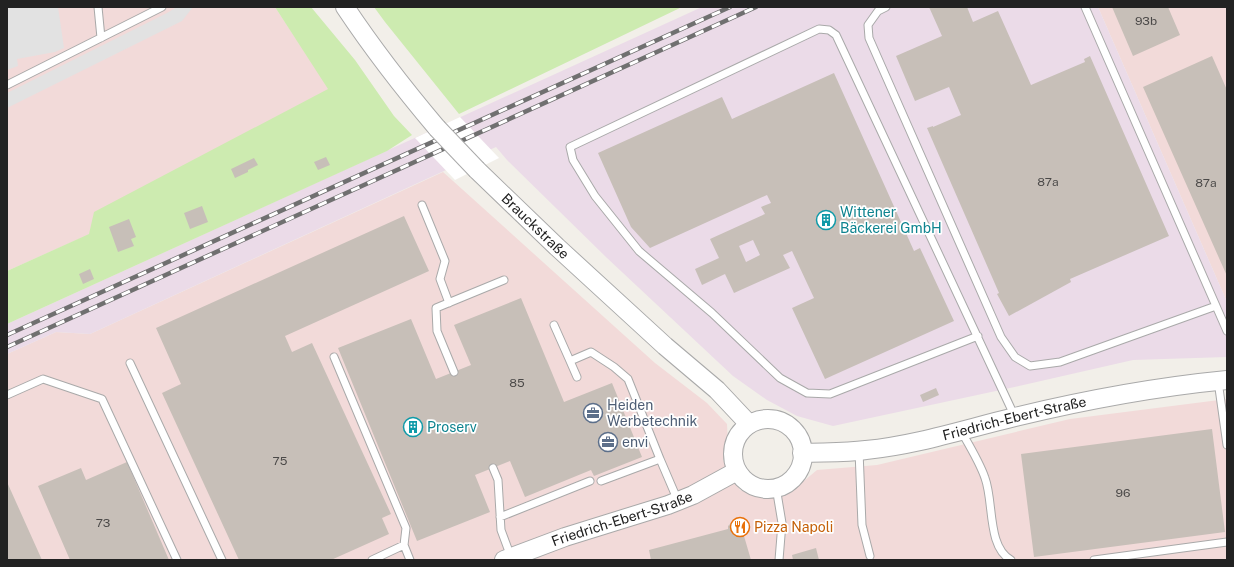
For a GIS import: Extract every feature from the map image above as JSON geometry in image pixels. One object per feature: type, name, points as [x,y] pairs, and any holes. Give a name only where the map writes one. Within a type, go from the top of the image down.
[{"type":"street","name":"Brauckstraße","points":[[345,7],[363,34],[437,128],[557,247],[642,326],[717,390],[749,424]]},
{"type":"street","name":"Friedrich-Ebert-Straße","points":[[802,454],[859,451],[908,444],[1016,417],[1107,397],[1176,385],[1222,380]]},
{"type":"street","points":[[765,419],[773,419],[784,424],[794,432],[799,439],[802,454],[801,465],[797,472],[786,483],[776,487],[763,488],[746,481],[737,471],[733,452],[734,443],[742,430],[749,424],[765,419]]},
{"type":"street","name":"Friedrich-Ebert-Straße","points":[[507,559],[566,537],[678,501],[693,495],[737,471]]},
{"type":"lane","points":[[98,7],[100,38]]},
{"type":"lane","points":[[7,85],[162,7]]},
{"type":"lane","points":[[886,7],[878,10],[868,25],[869,38],[1001,337],[1015,358],[1030,366],[1060,362],[1216,306]]},
{"type":"lane","points":[[1085,7],[1227,331]]},
{"type":"lane","points":[[978,336],[830,394],[807,393],[780,378],[712,314],[639,251],[595,196],[573,160],[570,147],[819,29],[829,30],[836,35],[978,336],[1016,417]]},
{"type":"lane","points":[[422,205],[445,261],[440,279],[449,303]]},
{"type":"lane","points":[[454,372],[437,331],[436,308],[504,280]]},
{"type":"lane","points":[[554,325],[577,377]]},
{"type":"lane","points":[[570,361],[591,352],[614,367],[628,379],[678,501]]},
{"type":"lane","points":[[334,357],[406,528],[404,545],[410,560]]},
{"type":"lane","points":[[130,363],[222,560]]},
{"type":"lane","points":[[7,395],[43,379],[102,399],[177,560]]},
{"type":"lane","points":[[1222,380],[1227,444]]},
{"type":"lane","points":[[961,430],[986,478],[996,543],[1003,555],[1011,560]]},
{"type":"lane","points":[[859,451],[862,525],[870,556]]},
{"type":"lane","points":[[602,481],[660,459]]},
{"type":"lane","points":[[493,468],[498,480],[500,530],[507,559]]},
{"type":"lane","points":[[500,517],[590,481]]},
{"type":"lane","points":[[776,487],[782,523],[779,560]]},
{"type":"lane","points":[[1094,560],[1227,542]]},
{"type":"lane","points":[[372,560],[404,545]]},
{"type":"shaded area","points":[[7,7],[275,7],[329,89],[90,234],[7,271]]},
{"type":"shaded area","points":[[7,7],[58,7],[64,48],[55,52],[17,59],[18,66],[7,70]]},
{"type":"shaded area","points":[[177,7],[193,7],[182,21],[7,108],[7,93]]},
{"type":"shaded area","points":[[702,7],[1098,7],[1227,302],[1227,357],[1133,360],[833,426],[797,416],[767,400],[733,376],[607,258],[507,160],[496,147],[90,334],[56,332],[7,354],[7,324]]},
{"type":"shaded area","points":[[1098,7],[1227,7],[1227,302]]},
{"type":"shaded area","points":[[443,172],[655,363],[707,403],[727,424],[728,445],[723,460],[740,490],[755,495],[776,497],[799,485],[817,470],[877,465],[1070,419],[1227,399],[1227,560],[7,560],[7,354],[56,332],[90,334]]},
{"type":"green space","points":[[275,7],[311,7],[355,60],[394,116],[412,135],[387,151],[7,324],[7,271],[89,234],[94,212],[328,89]]},
{"type":"green space","points":[[374,7],[682,7],[459,114]]},
{"type":"pier","points":[[460,117],[499,158],[455,180],[415,138]]},
{"type":"building","points":[[929,7],[967,7],[973,22],[998,11],[1031,85],[1085,62],[1084,59],[1090,56],[1169,236],[1070,279],[1071,282],[1009,316],[997,294],[999,293],[927,128],[933,127],[961,115],[949,87],[915,101],[896,56],[942,36]]},
{"type":"building","points":[[1112,7],[1168,7],[1180,35],[1133,56]]},
{"type":"building","points":[[1212,56],[1227,90],[1227,276],[1143,87]]},
{"type":"building","name":"Wittener Bäckerei GmbH","points":[[834,73],[914,251],[920,248],[954,321],[825,379],[792,308],[814,298],[792,251],[783,255],[790,268],[734,293],[725,274],[702,285],[695,269],[719,258],[710,239],[765,214],[761,207],[771,203],[767,195],[650,248],[631,227],[598,153],[722,97],[732,119]],"holes":[[[753,240],[760,255],[746,262],[739,246]]]},
{"type":"building","points":[[326,157],[330,165],[318,170],[314,162]]},
{"type":"building","points":[[254,158],[258,165],[235,178],[231,169]]},
{"type":"building","points":[[202,206],[208,222],[190,229],[184,213]]},
{"type":"building","points":[[404,216],[429,271],[285,336],[292,352],[312,343],[391,514],[382,518],[389,534],[331,560],[239,560],[162,393],[181,384],[156,328]]},
{"type":"building","points":[[129,219],[136,237],[131,239],[134,246],[118,252],[109,227]]},
{"type":"building","points":[[90,269],[94,279],[83,284],[79,274]]},
{"type":"building","points":[[521,298],[564,402],[612,383],[642,457],[594,476],[591,470],[525,497],[510,461],[475,475],[490,512],[417,541],[338,348],[411,319],[436,379],[471,365],[454,325]]},
{"type":"building","points":[[936,388],[939,395],[923,402],[920,395]]},
{"type":"building","points":[[1212,429],[1225,532],[1034,557],[1021,454]]},
{"type":"building","points":[[127,462],[169,560],[70,560],[38,486],[81,468],[86,480]]},
{"type":"building","points":[[7,482],[42,560],[7,560]]},
{"type":"building","points":[[742,520],[746,522],[749,531],[744,536],[751,560],[651,560],[649,550],[728,529],[728,526],[731,523]]},
{"type":"building","points":[[816,548],[819,560],[793,560],[792,555]]},
{"type":"railway","points":[[7,335],[730,7]]},
{"type":"railway","points":[[7,347],[756,7]]},
{"type":"place","name":"Wittener Bäckerei GmbH","points":[[826,220]]},
{"type":"place","name":"Heiden Werbetechnik","points":[[593,413]]},
{"type":"place","name":"Proserv","points":[[413,427]]},
{"type":"place","name":"envi","points":[[608,442]]},
{"type":"place","name":"Pizza Napoli","points":[[740,527]]}]
